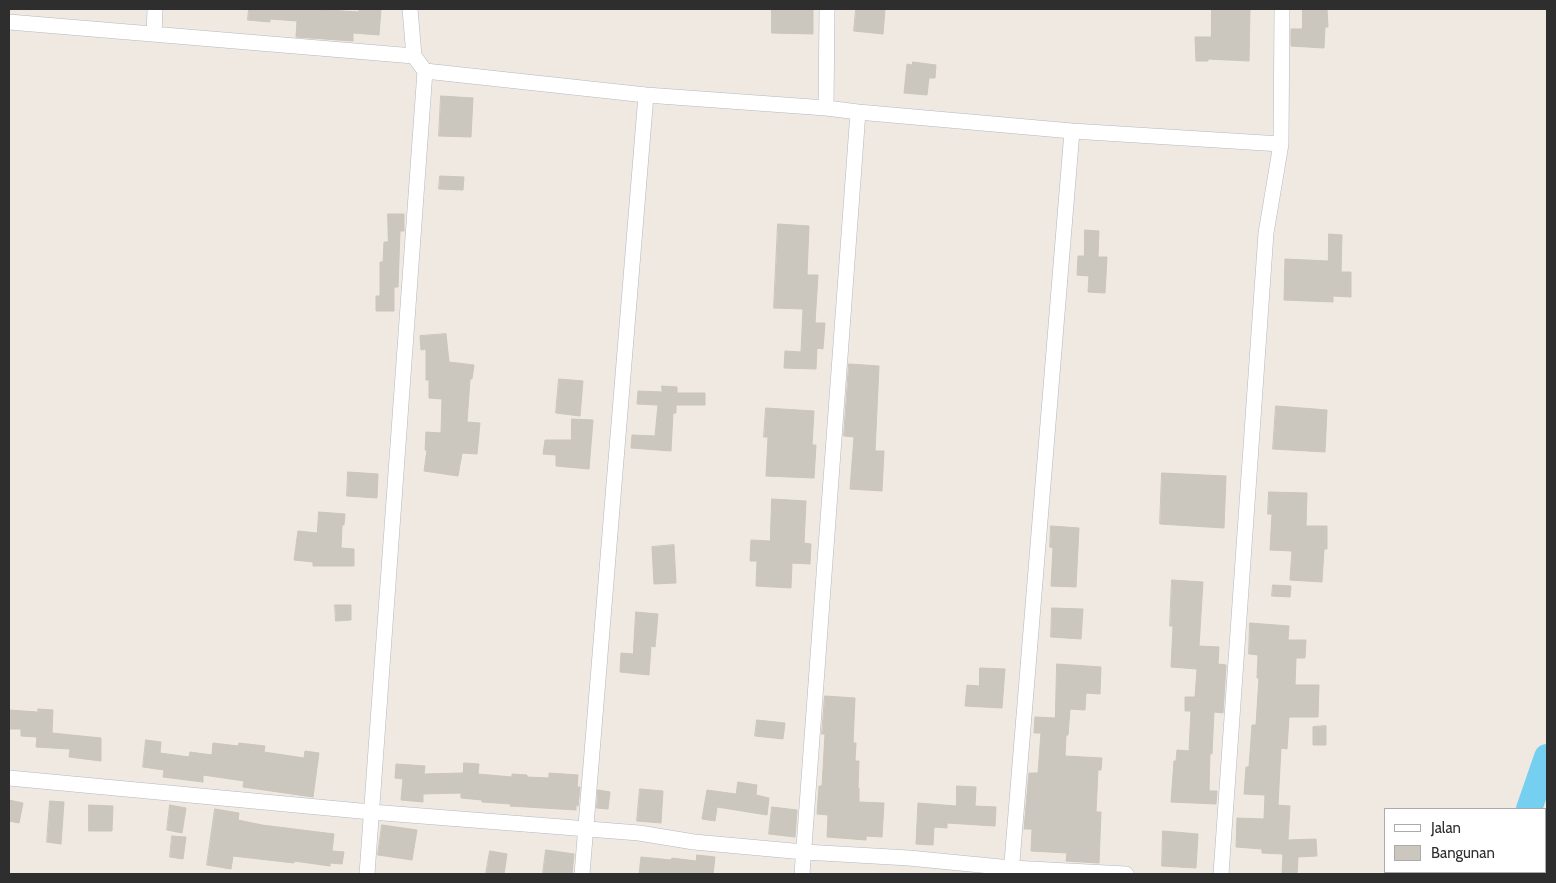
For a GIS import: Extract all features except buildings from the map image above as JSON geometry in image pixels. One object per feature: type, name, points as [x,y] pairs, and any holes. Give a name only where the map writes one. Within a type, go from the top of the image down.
[{"type":"street","points":[[154,9],[154,34]]},
{"type":"street","points":[[367,874],[425,72],[414,56],[410,9]]},
{"type":"street","points":[[826,108],[827,9]]},
{"type":"street","points":[[1221,874],[1266,233],[1281,144],[1282,9]]},
{"type":"street","points":[[9,22],[414,56]]},
{"type":"street","points":[[425,72],[646,95],[826,108],[1072,131],[1281,144]]},
{"type":"street","points":[[582,874],[646,95]]},
{"type":"street","points":[[802,874],[858,112]]},
{"type":"street","points":[[1011,871],[1072,131]]},
{"type":"street","points":[[9,778],[371,812],[639,833],[694,842],[804,852],[890,857],[1011,871],[1126,874]]},
{"type":"waterway","points":[[1529,808],[1547,757]]}]
